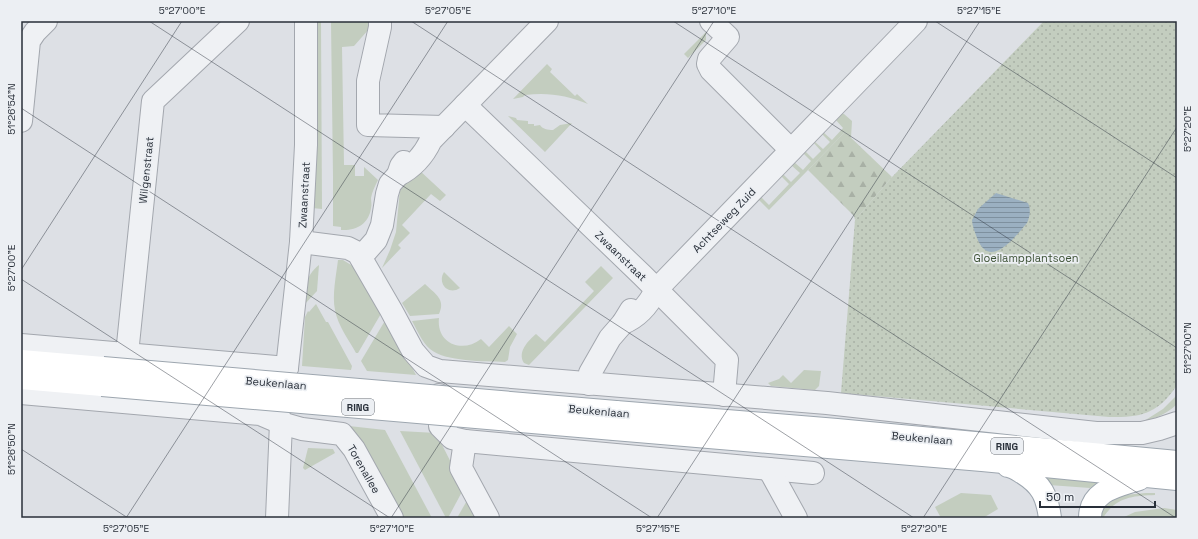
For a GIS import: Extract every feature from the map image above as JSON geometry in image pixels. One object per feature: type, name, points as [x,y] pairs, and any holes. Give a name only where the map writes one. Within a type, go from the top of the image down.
[{"type":"main road","name":"Beukenlaan","points":[[21,361],[103,376],[615,420],[982,460],[1177,479]]},
{"type":"main road","name":"Beukenlaan","points":[[21,378],[103,376]]},
{"type":"main road","name":"Beukenlaan","points":[[615,420],[838,430],[1177,462]]},
{"type":"main road","points":[[982,460],[1014,467],[1033,480],[1042,491],[1048,502],[1050,518]]},
{"type":"main road","points":[[1090,518],[1094,502],[1102,492],[1112,487],[1148,476]]},
{"type":"street","points":[[21,121],[28,41],[46,21]]},
{"type":"street","name":"Wilgenstraat","points":[[127,354],[153,101],[238,21]]},
{"type":"street","name":"Zwaanstraat","points":[[277,518],[281,423],[286,412],[291,375],[287,368],[301,242],[306,145],[306,21]]},
{"type":"street","points":[[380,21],[368,81],[368,125],[437,134]]},
{"type":"street","points":[[361,257],[373,245],[379,234],[390,184],[398,175],[406,171],[426,150],[437,134],[547,21]]},
{"type":"street","points":[[712,21],[728,37],[709,59],[708,64],[711,70],[791,150]]},
{"type":"street","name":"Achtseweg Zuid","points":[[589,384],[590,373],[610,338],[623,323],[634,319],[651,300],[656,290],[916,21]]},
{"type":"street","name":"Zwaanstraat","points":[[465,105],[656,290]]},
{"type":"street","points":[[301,242],[348,248],[356,251],[361,257],[413,351],[426,366],[440,372],[724,394],[1096,433],[1142,433],[1177,423]]},
{"type":"street","points":[[656,290],[727,360],[724,394]]},
{"type":"street","name":"Beukenlaan","points":[[21,345],[287,368]]},
{"type":"street","points":[[440,372],[438,407],[440,426],[452,438],[465,441],[813,473]]},
{"type":"street","points":[[21,393],[260,414],[281,423]]},
{"type":"street","name":"Torenallee","points":[[281,423],[302,429],[342,434],[354,449],[392,518]]},
{"type":"street","points":[[465,441],[461,468],[488,518]]},
{"type":"street","points":[[769,469],[796,518]]},
{"type":"green space","points":[[314,21],[321,21],[322,209],[312,208]]},
{"type":"green space","points":[[331,21],[368,21],[369,29],[354,46],[342,47],[344,165],[355,165],[355,176],[364,176],[364,167],[378,180],[371,196],[371,207],[368,218],[357,228],[347,230],[341,230],[341,227],[333,226]]},
{"type":"green space","name":"Gloeilampplantsoen","points":[[1044,21],[1177,21],[1177,385],[1156,408],[1140,415],[1120,417],[841,393],[855,220],[892,177]]},
{"type":"green space","points":[[706,32],[706,40],[688,58],[684,54]]},
{"type":"green space","points":[[547,64],[552,69],[550,72],[575,96],[577,94],[588,104],[565,96],[549,94],[525,95],[523,97],[513,99]]},
{"type":"green space","points":[[841,113],[852,121],[851,138],[845,132],[769,210],[758,199],[760,196],[769,205],[789,184],[780,175],[782,173],[791,182],[800,173],[791,165],[794,162],[803,170],[811,161],[803,153],[805,151],[813,159],[821,151],[813,142],[814,141],[823,149],[830,142],[821,133],[823,132],[832,140],[843,128],[835,119]]},
{"type":"green space","points":[[508,116],[516,118],[517,120],[528,121],[528,124],[534,124],[534,126],[540,125],[549,130],[553,130],[560,125],[572,123],[545,152]]},
{"type":"green space","points":[[845,132],[892,177],[855,220],[854,216],[808,170]]},
{"type":"green space","points":[[419,170],[446,195],[440,201],[431,194],[402,225],[410,233],[398,245],[401,248],[382,268],[396,232],[400,189]]},
{"type":"green space","points":[[338,260],[343,260],[356,268],[382,312],[358,353],[356,353],[344,333],[336,316],[334,292]]},
{"type":"green space","points":[[319,265],[317,291],[303,306],[306,284],[314,269]]},
{"type":"green space","points":[[601,266],[613,278],[529,365],[524,363],[522,355],[524,347],[530,340],[536,334],[545,342],[594,291],[585,282]]},
{"type":"green space","points":[[444,272],[460,288],[451,290],[445,287],[442,280]]},
{"type":"green space","points":[[425,284],[436,294],[440,301],[441,309],[439,314],[410,316],[402,303]]},
{"type":"green space","points":[[316,304],[326,322],[328,322],[352,366],[351,370],[302,366],[305,317],[308,311],[309,312]]},
{"type":"green space","points":[[439,318],[439,327],[446,340],[459,346],[466,346],[481,339],[489,347],[509,326],[517,334],[510,347],[508,360],[505,362],[455,359],[430,349],[420,336],[412,321]]},
{"type":"green space","points":[[386,319],[416,375],[367,371],[361,361]]},
{"type":"green space","points":[[804,370],[821,371],[819,386],[815,390],[771,386],[768,383],[779,379],[783,375],[791,383]]},
{"type":"green space","points":[[1176,396],[1177,404],[1174,407],[1162,415],[1144,421],[1163,409]]},
{"type":"green space","points":[[349,426],[385,430],[432,518],[398,518]]},
{"type":"green space","points":[[400,431],[436,433],[464,488],[448,518],[446,518]]},
{"type":"green space","points":[[308,448],[333,449],[335,453],[305,470],[303,468]]},
{"type":"green space","points":[[1040,473],[1100,482],[1090,488],[1049,485]]},
{"type":"green space","points":[[961,493],[991,495],[998,509],[983,518],[941,518],[935,507]]},
{"type":"green space","points":[[1155,493],[1155,495],[1125,499],[1113,506],[1103,518],[1097,518],[1106,502],[1124,495]]},
{"type":"green space","points":[[469,497],[480,518],[457,518]]},
{"type":"green space","points":[[1164,508],[1177,510],[1177,518],[1122,518],[1135,512]]},
{"type":"water","points":[[996,193],[1028,203],[1030,208],[1027,223],[1016,236],[1002,248],[989,252],[982,247],[977,238],[972,220],[978,209]]}]
